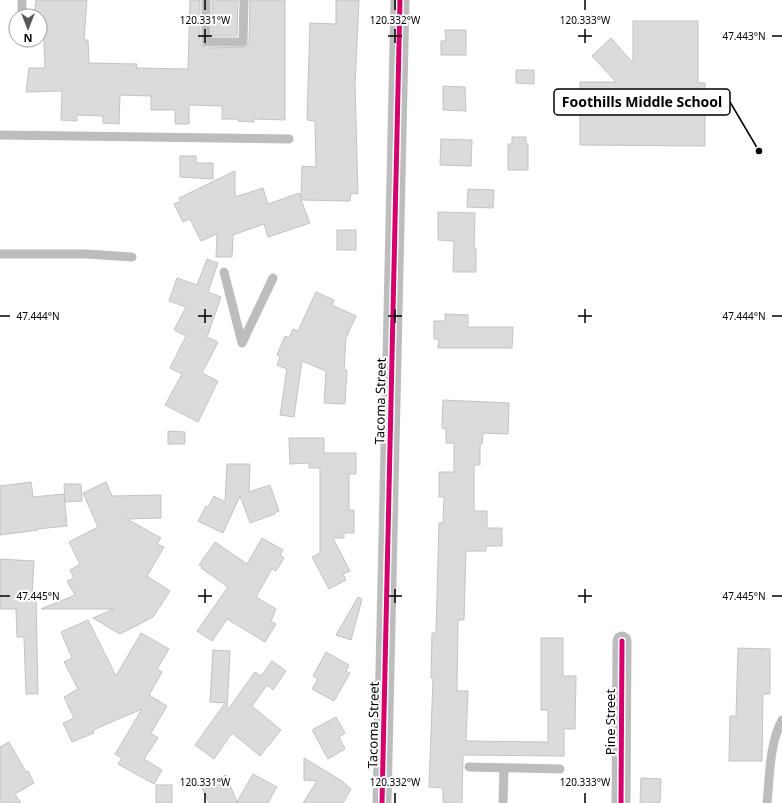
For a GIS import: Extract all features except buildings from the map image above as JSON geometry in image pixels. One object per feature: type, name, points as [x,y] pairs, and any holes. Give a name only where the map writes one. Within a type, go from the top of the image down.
[{"type":"street","name":"Tacoma Street","points":[[382,803],[400,0]]},
{"type":"street","name":"Pine Street","points":[[621,803],[622,641]]},
{"type":"lane","points":[[206,0],[206,42],[243,42],[244,0]]},
{"type":"lane","points":[[0,135],[289,139]]},
{"type":"lane","points":[[0,254],[87,254],[132,257]]},
{"type":"lane","points":[[224,272],[242,343],[273,278]]},
{"type":"lane","points":[[768,803],[773,745],[778,727],[782,720]]},
{"type":"lane","points":[[469,767],[560,769]]},
{"type":"lane","points":[[503,803],[504,768]]},
{"type":"cycle path","points":[[382,803],[400,0]]},
{"type":"cycle path","points":[[621,803],[622,641]]},
{"type":"place","name":"Foothills Middle School","points":[[759,151]]}]
